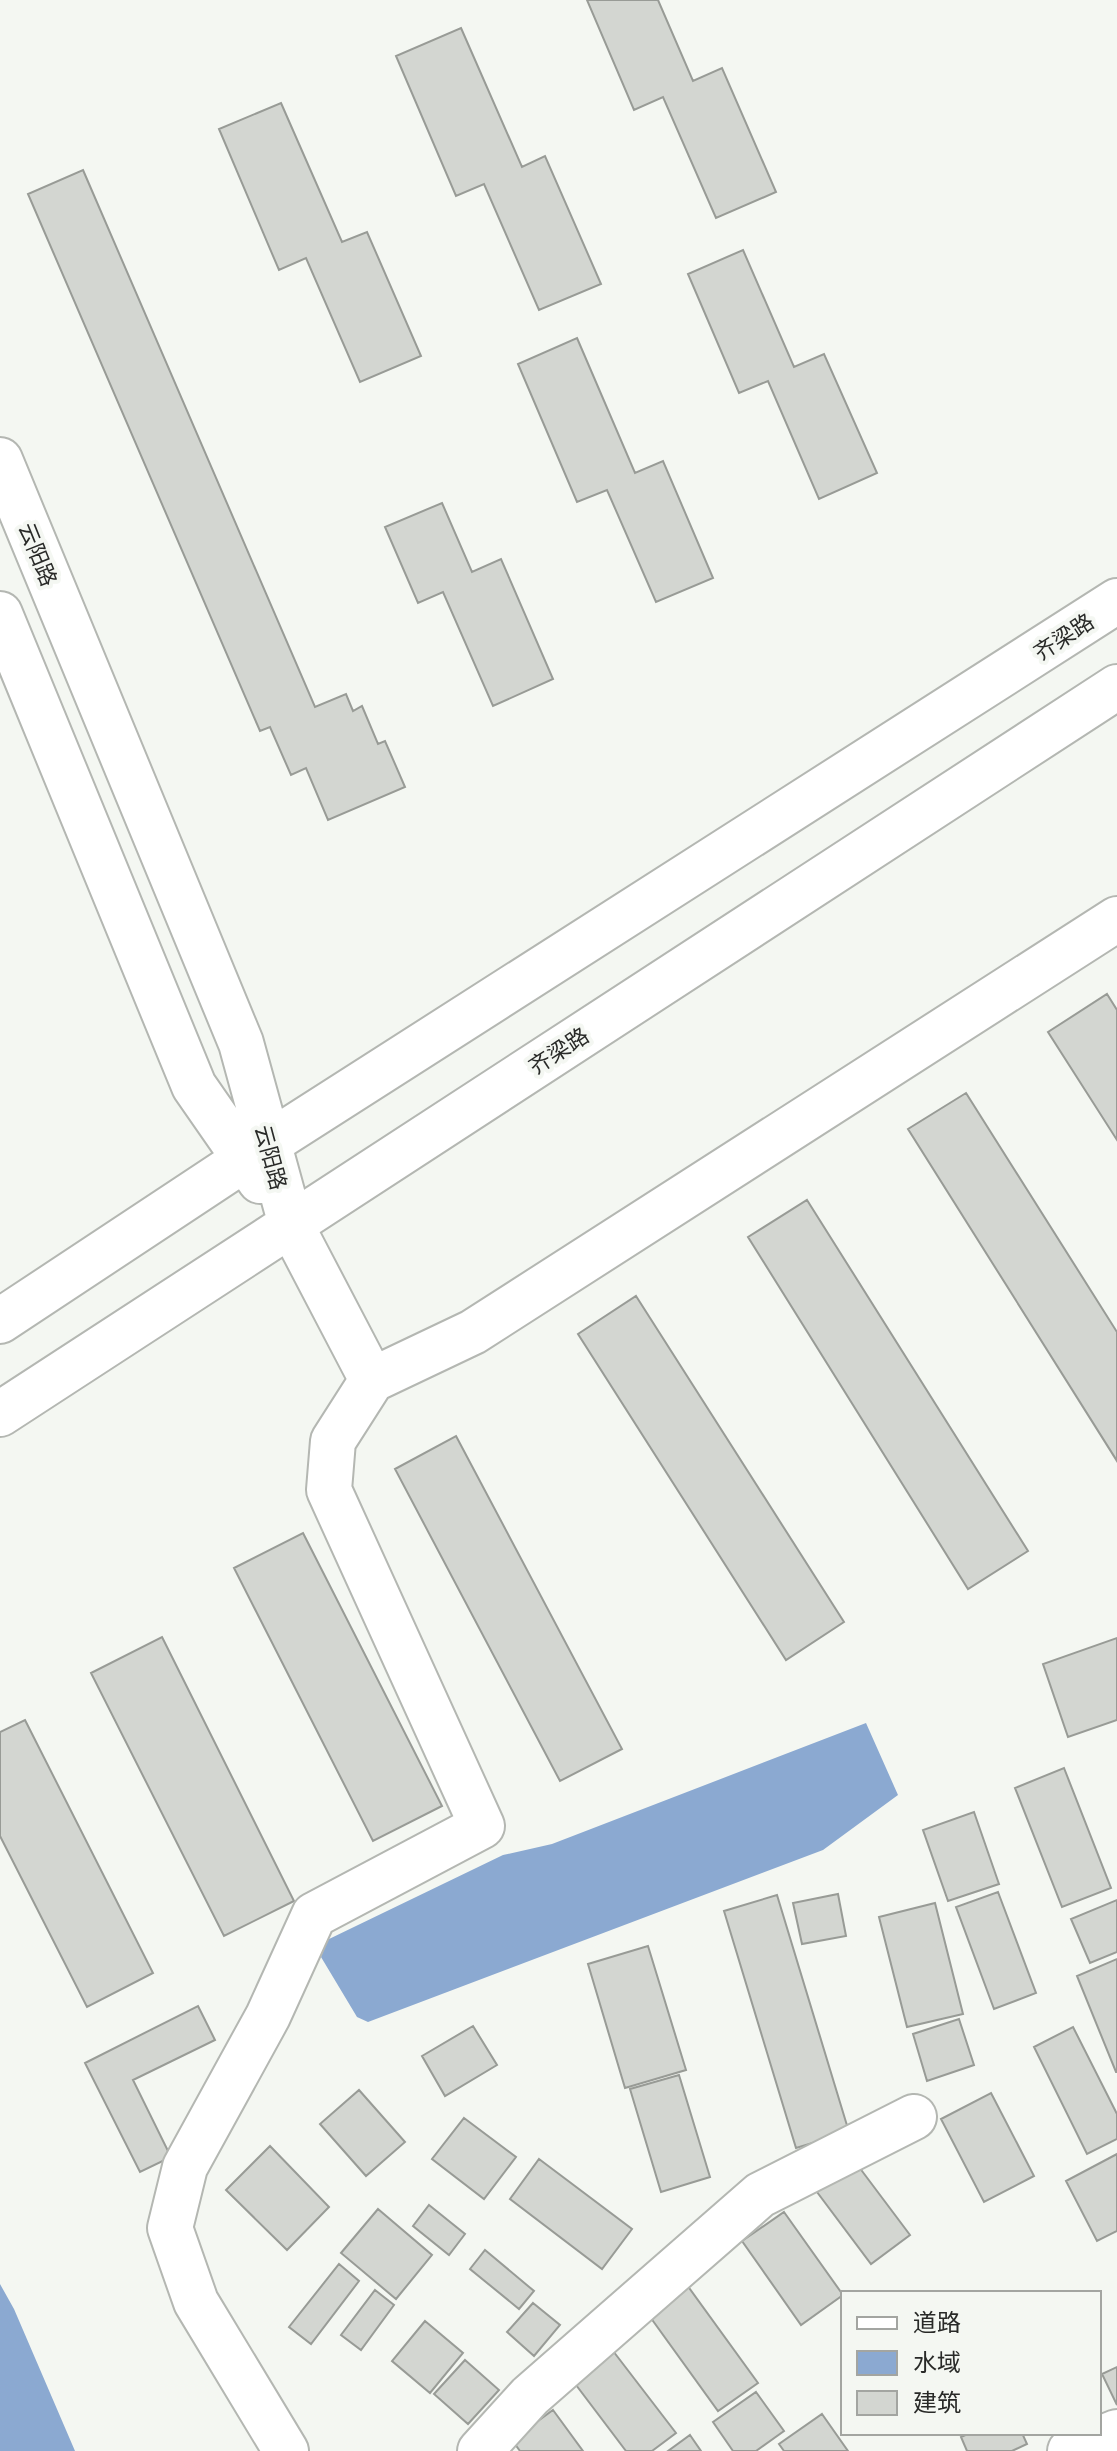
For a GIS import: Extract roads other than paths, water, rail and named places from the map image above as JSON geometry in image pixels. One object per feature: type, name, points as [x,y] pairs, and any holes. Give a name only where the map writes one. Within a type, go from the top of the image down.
[{"type":"street","name":"云阳路","points":[[0,460],[241,1043],[257,1151],[291,1225],[372,1380]]},
{"type":"street","name":"齐梁路","points":[[0,1321],[257,1151],[1117,601]]},
{"type":"street","name":"云阳路","points":[[0,614],[194,1086],[257,1151]]},
{"type":"street","name":"齐梁路","points":[[0,1414],[1117,687]]},
{"type":"street","points":[[286,2451],[196,2302],[170,2228],[185,2167],[268,2016],[314,1915],[482,1826],[329,1490],[333,1441],[372,1380],[473,1332],[1117,919]]},
{"type":"street","points":[[480,2451],[530,2396],[760,2195],[914,2117]]},
{"type":"street","points":[[1070,2451],[1117,2432]]},
{"type":"water","points":[[866,1723],[898,1795],[823,1850],[368,2022],[357,2017],[321,1957],[327,1940],[503,1855],[552,1844]]},
{"type":"water","points":[[0,2284],[14,2309],[75,2451],[0,2451]]}]
